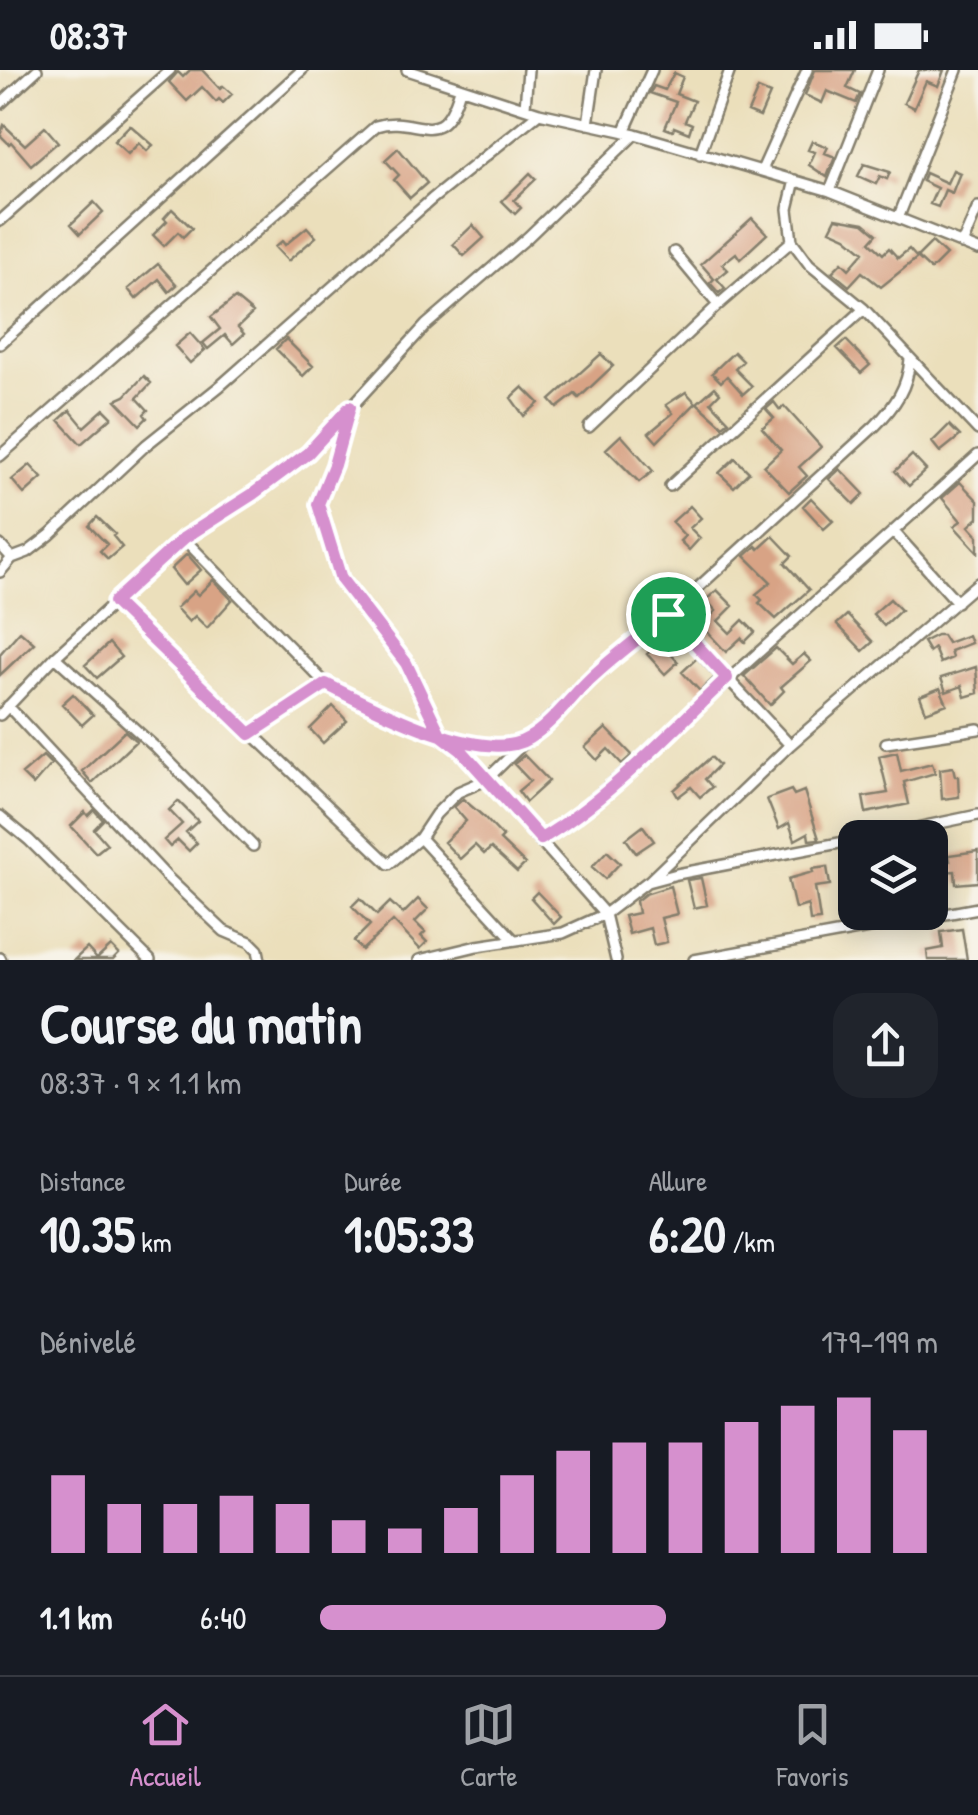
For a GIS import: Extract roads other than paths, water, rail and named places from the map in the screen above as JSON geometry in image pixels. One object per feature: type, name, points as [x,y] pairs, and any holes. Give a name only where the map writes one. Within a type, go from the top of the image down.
[{"type":"street","points":[[0,104],[37,70]]},
{"type":"street","points":[[0,221],[170,70]]},
{"type":"street","points":[[0,344],[302,70]]},
{"type":"street","points":[[408,70],[438,75],[460,90],[630,133],[830,191],[978,250]]},
{"type":"street","points":[[525,107],[528,70]]},
{"type":"street","points":[[588,124],[596,70]]},
{"type":"street","points":[[0,715],[56,656],[184,538],[308,453],[426,325],[528,237],[630,133],[652,70]]},
{"type":"street","points":[[700,154],[730,70]]},
{"type":"street","points":[[762,170],[807,70]]},
{"type":"street","points":[[830,191],[878,70]]},
{"type":"street","points":[[899,216],[956,70]]},
{"type":"street","points":[[0,456],[376,126],[386,123],[424,130],[441,126],[454,112],[460,90]]},
{"type":"street","points":[[0,572],[12,558],[50,536],[146,445],[539,112]]},
{"type":"street","points":[[795,180],[788,209],[792,241],[809,264],[864,309],[978,430]]},
{"type":"street","points":[[962,244],[978,207]]},
{"type":"street","points":[[589,426],[792,241]]},
{"type":"street","points":[[674,252],[718,305]]},
{"type":"street","points":[[670,486],[864,309]]},
{"type":"street","points":[[114,602],[389,864],[420,838],[458,792],[486,780],[593,676],[668,614],[875,426],[908,381],[910,359]]},
{"type":"street","points":[[908,381],[926,374]]},
{"type":"street","points":[[541,839],[566,824],[603,792],[978,455]]},
{"type":"street","points":[[895,533],[956,602]]},
{"type":"street","points":[[184,538],[326,684],[389,716],[440,734],[461,750],[605,914],[616,960]]},
{"type":"street","points":[[0,545],[12,558]]},
{"type":"street","points":[[419,960],[464,948],[563,933],[605,914],[648,882],[790,745],[978,583]]},
{"type":"street","points":[[668,614],[790,745]]},
{"type":"street","points":[[56,656],[155,747],[252,846]]},
{"type":"street","points":[[250,734],[326,684]]},
{"type":"street","points":[[8,706],[167,877],[224,931],[250,942],[258,950],[260,960]]},
{"type":"street","points":[[886,743],[978,729]]},
{"type":"street","points":[[948,821],[978,815]]},
{"type":"street","points":[[0,816],[150,960]]},
{"type":"street","points":[[420,838],[514,940]]},
{"type":"street","points":[[648,882],[838,843]]},
{"type":"street","points":[[694,960],[978,908]]},
{"type":"lane","points":[[350,407],[318,504],[341,579],[406,663],[440,734],[486,746],[528,739]]}]
